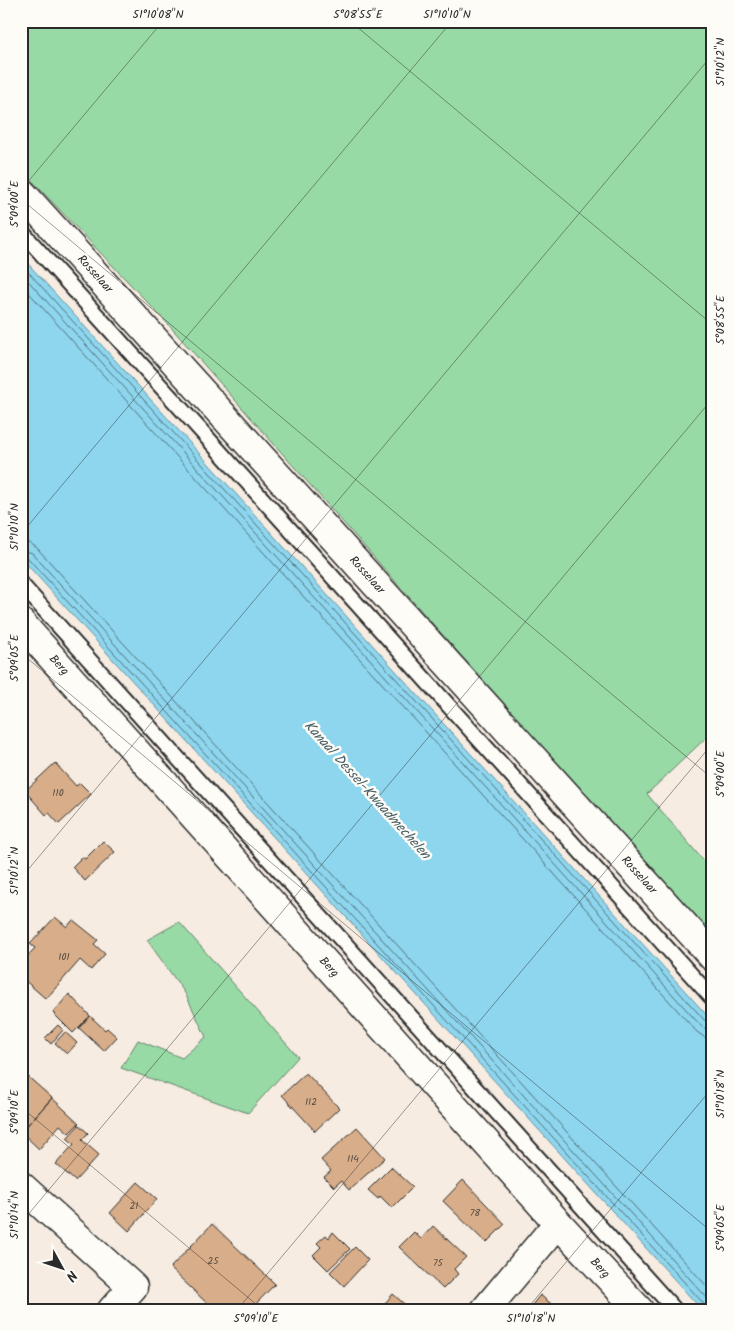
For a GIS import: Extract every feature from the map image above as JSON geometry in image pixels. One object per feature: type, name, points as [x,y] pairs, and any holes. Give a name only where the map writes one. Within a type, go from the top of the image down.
[{"type":"street","name":"Rosselaar","points":[[21,192],[713,957]]},
{"type":"street","name":"Berg","points":[[21,623],[639,1310]]},
{"type":"street","points":[[21,1186],[133,1287],[112,1310]]},
{"type":"street","points":[[486,1310],[558,1222]]},
{"type":"lane","points":[[21,232],[713,1000]]},
{"type":"lane","points":[[21,584],[675,1310]]},
{"type":"green space","points":[[21,21],[713,21],[713,731],[647,794],[713,872],[713,941],[167,323],[21,169]]},
{"type":"green space","points":[[179,922],[298,1057],[248,1113],[121,1068],[138,1040],[182,1058],[206,1037],[185,993],[147,940]]},
{"type":"water","name":"Kanaal Dessel-Kwaadmechelen","points":[[21,256],[713,1022],[713,1310],[702,1310],[21,558]]},
{"type":"building","points":[[55,763],[76,786],[80,783],[91,794],[59,824],[49,813],[46,815],[25,791]]},
{"type":"building","points":[[103,841],[115,852],[85,881],[72,867],[82,857],[85,859]]},
{"type":"building","points":[[55,917],[67,927],[73,920],[98,940],[94,944],[105,954],[91,970],[80,960],[46,999],[21,977],[21,963],[35,948],[30,944]]},
{"type":"building","points":[[69,994],[90,1016],[73,1033],[53,1013]]},
{"type":"building","points":[[90,1016],[105,1030],[107,1028],[117,1037],[104,1051],[79,1028]]},
{"type":"building","points":[[58,1025],[63,1030],[51,1044],[45,1038]]},
{"type":"building","points":[[65,1032],[77,1043],[67,1054],[55,1043]]},
{"type":"building","points":[[306,1073],[339,1108],[315,1131],[282,1095]]},
{"type":"building","points":[[25,1074],[52,1098],[21,1132],[21,1078]]},
{"type":"building","points":[[52,1098],[79,1123],[69,1133],[60,1125],[39,1149],[21,1132]]},
{"type":"building","points":[[79,1125],[88,1133],[82,1140],[99,1155],[75,1181],[56,1164],[74,1144],[67,1138]]},
{"type":"building","points":[[357,1127],[385,1158],[349,1190],[341,1181],[334,1187],[324,1177],[331,1171],[321,1160]]},
{"type":"building","points":[[391,1167],[413,1187],[392,1208],[380,1196],[378,1199],[368,1190]]},
{"type":"building","points":[[463,1180],[505,1224],[486,1243],[443,1201]]},
{"type":"building","points":[[138,1182],[157,1199],[129,1231],[110,1213]]},
{"type":"building","points":[[212,1224],[275,1284],[250,1310],[214,1310],[170,1268]]},
{"type":"building","points":[[433,1226],[466,1257],[454,1269],[458,1274],[443,1289],[399,1247],[414,1232],[421,1239]]},
{"type":"building","points":[[333,1232],[350,1249],[328,1270],[313,1255],[321,1247],[317,1243],[326,1235],[329,1238]]},
{"type":"building","points":[[355,1247],[368,1260],[344,1286],[330,1272]]},
{"type":"building","points":[[393,1294],[411,1310],[379,1310]]},
{"type":"building","points":[[540,1295],[559,1310],[528,1310]]}]
